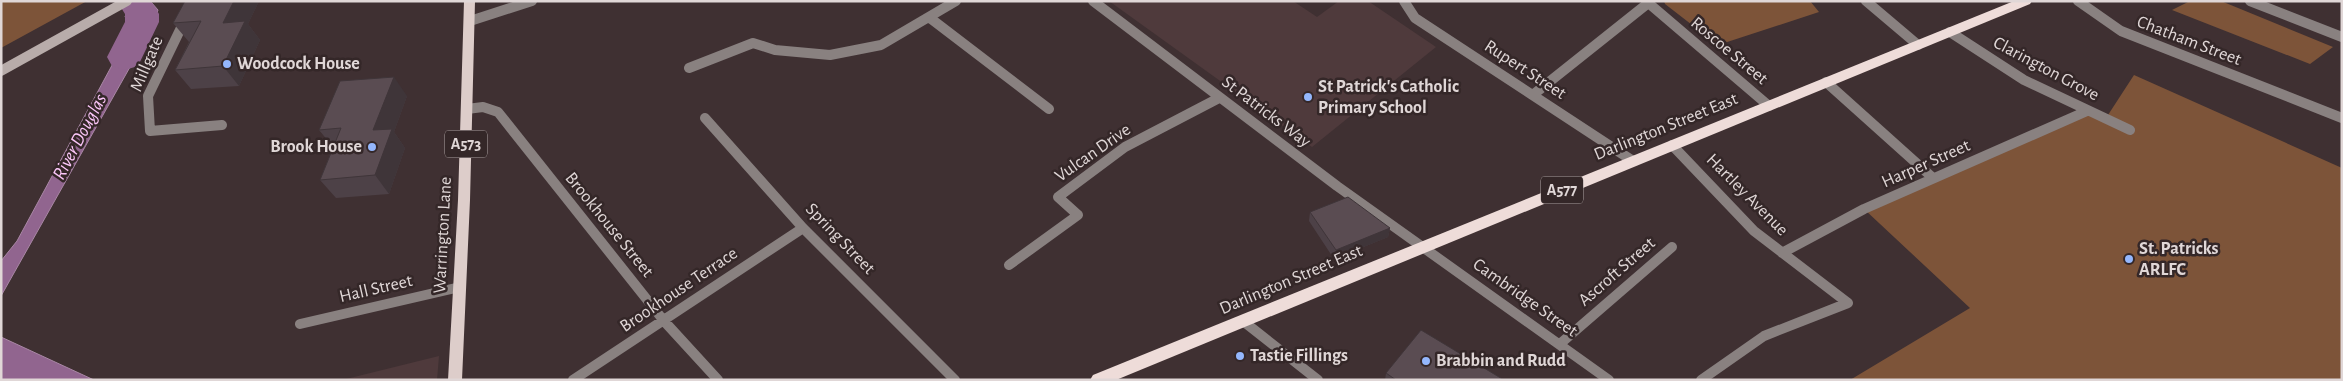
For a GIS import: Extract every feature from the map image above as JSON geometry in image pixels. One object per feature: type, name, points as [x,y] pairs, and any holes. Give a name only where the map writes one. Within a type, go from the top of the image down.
[{"type":"highway","name":"Darlington Street East","points":[[1098,380],[2026,1]]},
{"type":"main road","name":"Warrington Lane","points":[[455,380],[470,1]]},
{"type":"main road","points":[[1,71],[123,4]]},
{"type":"street","name":"Millgate","points":[[194,1],[148,96],[150,131],[222,125]]},
{"type":"street","points":[[470,21],[532,1]]},
{"type":"street","points":[[689,68],[753,43],[775,50],[830,55],[881,45],[930,18],[956,1]]},
{"type":"street","name":"St Patricks Way","points":[[1093,1],[1218,98],[1420,247]]},
{"type":"street","name":"Rupert Street","points":[[1404,1],[1415,18],[1633,160]]},
{"type":"street","points":[[1866,1],[1918,45]]},
{"type":"street","name":"Chatham Street","points":[[2078,1],[2121,31],[2342,118]]},
{"type":"street","points":[[2250,1],[2342,37]]},
{"type":"street","points":[[1534,94],[1647,3]]},
{"type":"street","name":"Roscoe Street","points":[[1647,3],[1714,56],[1768,106]]},
{"type":"street","points":[[930,18],[1049,110]]},
{"type":"street","name":"Clarington Grove","points":[[1950,32],[2024,80],[2130,130]]},
{"type":"street","points":[[1826,82],[1933,178]]},
{"type":"street","name":"Vulcan Drive","points":[[1009,265],[1078,215],[1058,197],[1124,147],[1218,98]]},
{"type":"street","name":"Brookhouse Street","points":[[467,109],[483,107],[498,112],[664,321],[718,380]]},
{"type":"street","name":"Harper Street","points":[[1782,253],[1864,209],[2087,110]]},
{"type":"street","name":"Spring Street","points":[[705,118],[803,228],[955,380]]},
{"type":"street","name":"Hartley Avenue","points":[[1672,145],[1754,231],[1848,303],[1764,336],[1700,380]]},
{"type":"street","name":"Brookhouse Terrace","points":[[573,380],[803,228]]},
{"type":"street","name":"Cambridge Street","points":[[1420,247],[1561,343],[1609,380]]},
{"type":"street","name":"Ascroft Street","points":[[1561,343],[1672,247]]},
{"type":"street","name":"Hall Street","points":[[300,324],[460,287]]},
{"type":"street","points":[[1243,321],[1318,380]]},
{"type":"shaded area","points":[[1,1],[87,1],[1,48]]},
{"type":"shaded area","name":"St Patrick's Catholic Primary School","points":[[1109,1],[1293,1],[1317,17],[1339,1],[1368,1],[1436,47],[1312,147]]},
{"type":"shaded area","points":[[1664,1],[1810,1],[1819,12],[1718,45],[1665,4]]},
{"type":"shaded area","points":[[2190,1],[2221,1],[2333,47],[2310,64],[2172,10]]},
{"type":"shaded area","name":"St. Patricks ARLFC","points":[[2134,75],[2342,168],[2342,380],[1850,380],[1970,308],[1864,209],[2087,111],[2108,115]]},
{"type":"shaded area","points":[[439,356],[437,380],[342,380]]},
{"type":"water","points":[[151,2],[158,10],[152,28],[1,296],[1,261],[17,241],[130,32],[125,16]]},
{"type":"water","points":[[1,337],[94,380],[1,380]]},
{"type":"building","points":[[185,1],[234,1],[223,23],[245,21],[223,66],[175,70],[201,21],[173,23]]},
{"type":"building","points":[[394,77],[373,130],[392,129],[375,175],[320,180],[341,128],[319,130],[340,81]]},
{"type":"building","points":[[1348,197],[1390,228],[1336,250],[1310,212]]},
{"type":"building","points":[[1421,330],[1504,380],[1396,380],[1386,373]]},
{"type":"waterway","name":"River Douglas","points":[[125,57],[142,22],[142,14],[134,1]]},
{"type":"place","name":"Woodcock House","points":[[227,64]]},
{"type":"place","name":"St Patrick's Catholic Primary School","points":[[1308,97]]},
{"type":"place","name":"Brook House","points":[[372,147]]},
{"type":"place","name":"St. Patricks ARLFC","points":[[2129,259]]},
{"type":"place","name":"Tastie Fillings","points":[[1240,356]]},
{"type":"place","name":"Brabbin and Rudd","points":[[1426,361]]}]
